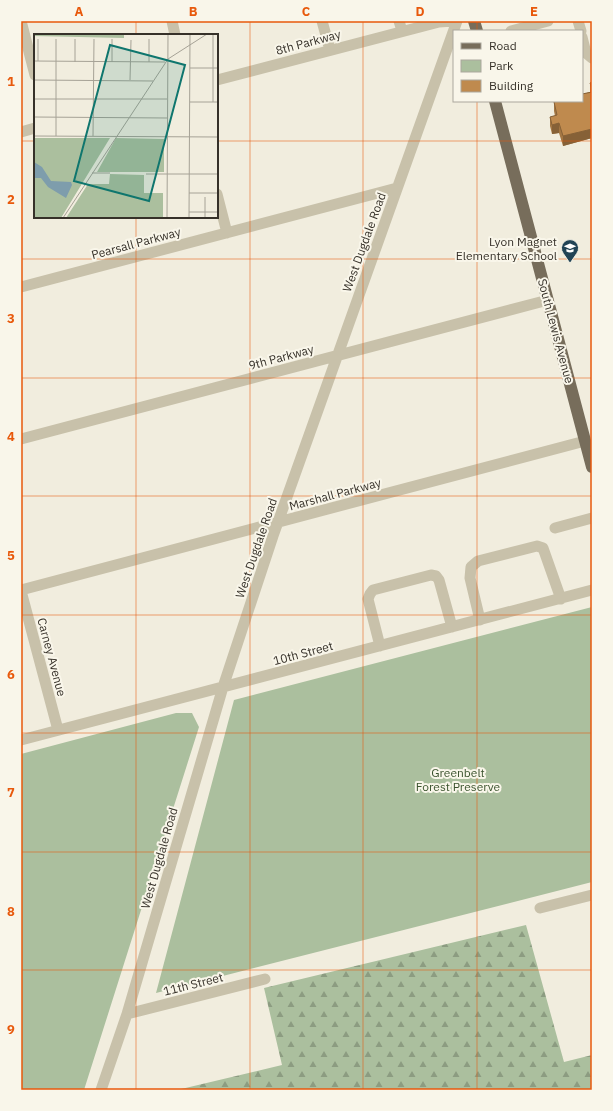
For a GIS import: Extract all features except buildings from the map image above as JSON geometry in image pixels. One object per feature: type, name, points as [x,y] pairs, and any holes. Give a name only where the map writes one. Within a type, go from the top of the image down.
[{"type":"main road","name":"South Lewis Avenue","points":[[495,102],[592,467]]},
{"type":"street","points":[[21,21],[34,71]]},
{"type":"street","points":[[172,21],[175,34]]},
{"type":"street","points":[[322,21],[330,50]]},
{"type":"street","name":"8th Parkway","points":[[218,80],[330,50],[401,26],[453,21]]},
{"type":"street","points":[[514,30],[548,21]]},
{"type":"street","name":"West Dugdale Road","points":[[101,1090],[127,1014],[223,687],[278,523],[453,32]]},
{"type":"street","points":[[583,41],[586,53],[592,58]]},
{"type":"street","points":[[21,132],[34,128]]},
{"type":"street","name":"Pearsall Parkway","points":[[21,287],[397,188]]},
{"type":"street","points":[[218,198],[227,233]]},
{"type":"street","name":"9th Parkway","points":[[21,439],[548,300]]},
{"type":"street","name":"Marshall Parkway","points":[[21,590],[585,441]]},
{"type":"street","points":[[555,528],[592,518]]},
{"type":"street","points":[[480,620],[470,578],[471,567],[478,561],[492,557],[537,546],[543,548],[561,599]]},
{"type":"street","points":[[380,646],[368,599],[373,590],[431,575],[436,576],[439,580],[452,627]]},
{"type":"street","name":"Carney Avenue","points":[[21,590],[58,730]]},
{"type":"street","name":"10th Street","points":[[21,740],[592,590]]},
{"type":"street","points":[[540,908],[592,895]]},
{"type":"street","name":"11th Street","points":[[127,1014],[265,979]]},
{"type":"green space","name":"Greenbelt Forest Preserve","points":[[592,607],[592,882],[156,993],[234,700]]},
{"type":"green space","points":[[176,713],[192,713],[199,727],[84,1090],[21,1090],[21,754]]},
{"type":"green space","points":[[526,925],[564,1062],[592,1055],[592,1090],[177,1090],[282,1065],[264,988]]},
{"type":"place","name":"Lyon Magnet Elementary School","points":[[570,263]]}]
